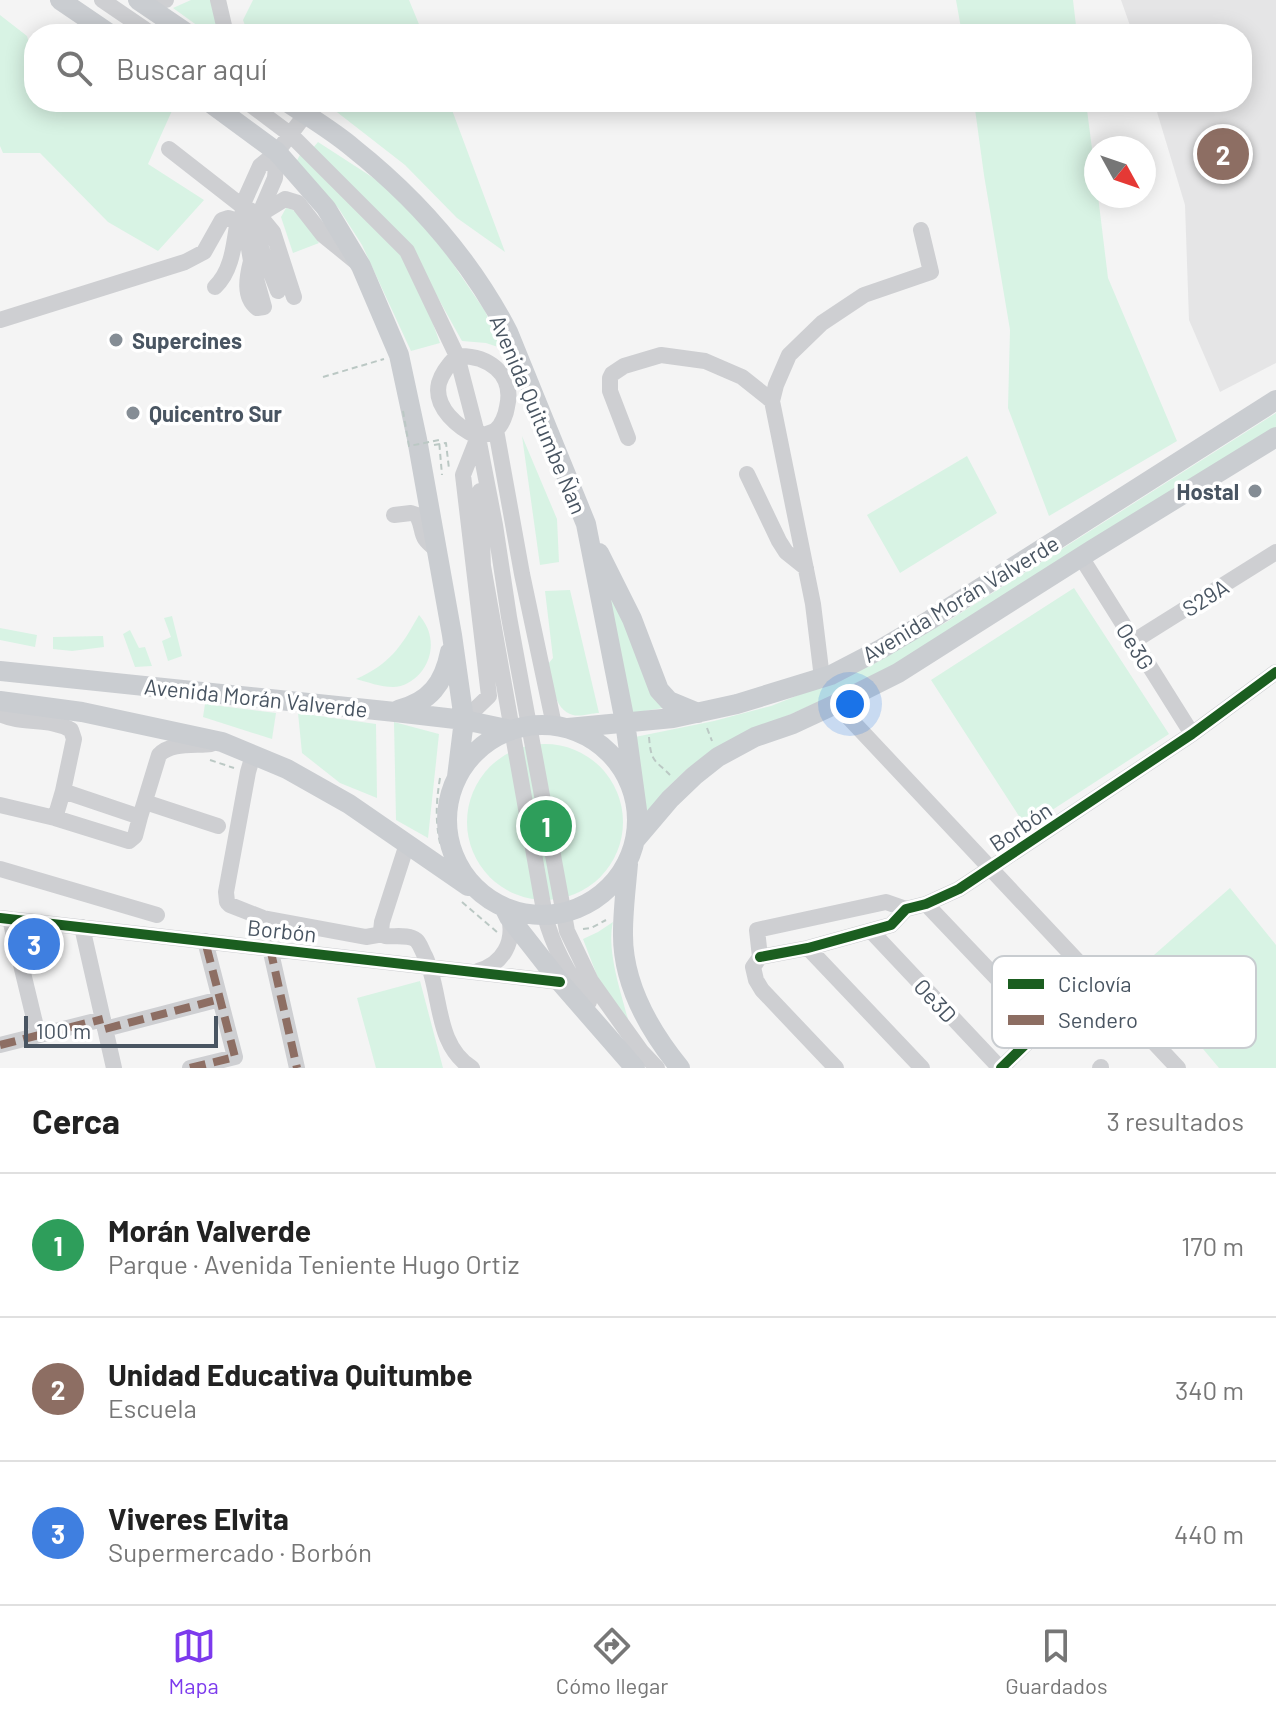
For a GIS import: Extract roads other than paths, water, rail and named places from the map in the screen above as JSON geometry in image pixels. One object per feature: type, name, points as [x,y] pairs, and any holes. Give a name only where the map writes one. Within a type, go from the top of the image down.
[{"type":"main road","points":[[60,0],[95,24]]},
{"type":"main road","points":[[141,2],[173,24]]},
{"type":"main road","points":[[223,112],[277,152],[326,208],[361,266],[399,355],[419,448],[464,720],[449,776],[447,831],[454,857],[468,881],[501,908],[635,1068]]},
{"type":"main road","name":"Avenida Quitumbe Ñan","points":[[301,112],[352,147],[396,185],[474,274],[508,332],[586,524],[625,722],[637,810]]},
{"type":"main road","name":"Avenida Morán Valverde","points":[[0,671],[395,712],[518,729],[701,716],[822,678],[881,649],[1276,400]]},
{"type":"main road","name":"Avenida Morán Valverde","points":[[636,839],[681,789],[718,757],[755,737],[793,724],[898,673],[1276,437]]},
{"type":"main road","points":[[586,524],[632,619],[659,690],[669,701],[701,716]]},
{"type":"main road","points":[[395,712],[426,698],[438,686],[445,671],[452,635]]},
{"type":"main road","name":"Avenida Morán Valverde","points":[[0,701],[82,712],[222,742],[251,764],[287,769],[349,804],[501,908]]},
{"type":"main road","points":[[561,727],[594,739],[615,758],[630,782],[637,810],[636,839],[628,864],[623,934],[629,976],[643,1014],[680,1068]]},
{"type":"main road","points":[[449,776],[490,741],[518,729]]},
{"type":"main road","points":[[501,908],[554,915],[588,904],[610,888],[628,864]]},
{"type":"street","points":[[102,0],[137,24]]},
{"type":"street","points":[[141,2],[166,0]]},
{"type":"street","points":[[218,0],[224,24]]},
{"type":"street","points":[[260,112],[291,135],[407,251],[457,356],[478,437],[495,525],[509,617],[518,729],[554,915],[550,938],[579,989],[642,1068]]},
{"type":"street","points":[[218,284],[227,271],[240,213],[260,166],[277,152],[305,115]]},
{"type":"street","points":[[169,149],[240,213],[264,307]]},
{"type":"street","points":[[259,215],[275,178],[277,152]]},
{"type":"street","points":[[0,320],[185,262],[204,252],[222,220],[240,213],[259,215],[285,199],[298,203],[323,235],[361,266]]},
{"type":"street","points":[[259,215],[273,232],[286,294]]},
{"type":"street","points":[[822,678],[813,604],[772,401],[789,355],[822,323],[864,295],[931,272],[921,230]]},
{"type":"street","points":[[473,355],[487,361],[499,371],[507,385],[509,401],[505,416],[496,430],[478,437],[464,431],[440,400],[439,383],[457,356],[473,355]]},
{"type":"street","points":[[628,438],[610,391],[610,378],[624,366],[661,355],[705,361],[742,377],[772,401]]},
{"type":"street","points":[[496,430],[522,574],[561,727]]},
{"type":"street","points":[[464,720],[489,696],[463,475],[478,437]]},
{"type":"street","points":[[747,474],[779,541],[786,552],[806,568]]},
{"type":"street","points":[[394,515],[417,515],[423,538],[437,550]]},
{"type":"street","name":"S29A","points":[[1134,641],[1276,552]]},
{"type":"street","name":"Oe3G","points":[[1081,557],[1192,734]]},
{"type":"street","name":"Borbón","points":[[906,909],[886,902],[757,930],[760,957],[808,948],[891,925],[906,909],[959,889],[1192,734],[1276,672]]},
{"type":"street","points":[[836,704],[1071,956]]},
{"type":"street","points":[[0,714],[52,723],[73,733],[55,818]]},
{"type":"street","points":[[0,805],[129,841],[135,836],[163,750],[222,742]]},
{"type":"street","points":[[251,764],[226,892],[227,902],[263,918],[366,937],[383,934],[415,939],[430,966],[449,1045],[462,1062],[472,1068]]},
{"type":"street","points":[[63,791],[218,826]]},
{"type":"street","points":[[383,934],[380,928],[407,844]]},
{"type":"street","points":[[0,869],[157,915]]},
{"type":"street","points":[[926,904],[992,973]]},
{"type":"street","points":[[474,971],[500,959],[509,942],[511,934],[501,908]]},
{"type":"street","points":[[554,915],[567,931],[591,981],[641,1051],[657,1068]]},
{"type":"street","points":[[5,919],[38,1035]]},
{"type":"street","name":"Borbón","points":[[5,919],[560,982]]},
{"type":"street","points":[[82,927],[114,1068]]},
{"type":"street","name":"Oe3D","points":[[871,931],[1000,1068]]},
{"type":"street","points":[[190,1068],[235,1057],[205,941]]},
{"type":"street","points":[[270,948],[297,1068]]},
{"type":"street","points":[[808,948],[922,1068]]},
{"type":"street","points":[[760,957],[753,967],[762,990],[836,1068]]},
{"type":"street","points":[[0,1045],[220,999]]},
{"type":"street","points":[[1000,1068],[1021,1048]]},
{"type":"street","points":[[1159,1048],[1178,1068]]},
{"type":"place","name":"Unidad Educativa Quitumbe","points":[[1223,154]]},
{"type":"place","name":"Supercines","points":[[116,340]]},
{"type":"place","name":"Quicentro Sur","points":[[133,413]]},
{"type":"place","name":"Hostal","points":[[1255,491]]},
{"type":"place","name":"Morán Valverde","points":[[546,826]]},
{"type":"place","name":"Viveres Elvita","points":[[34,944]]}]
